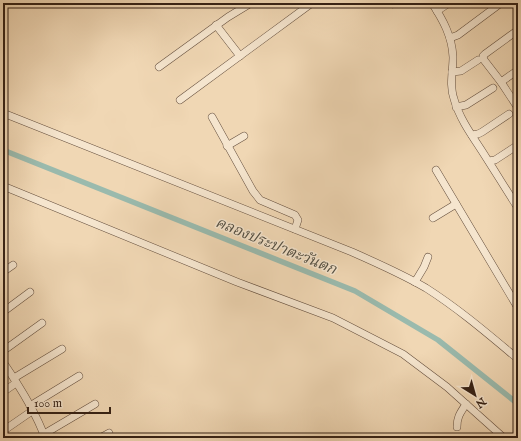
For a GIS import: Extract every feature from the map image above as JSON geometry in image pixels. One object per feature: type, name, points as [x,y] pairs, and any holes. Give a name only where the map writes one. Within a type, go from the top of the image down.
[{"type":"street","points":[[159,67],[216,25],[251,3]]},
{"type":"street","points":[[180,100],[312,3]]},
{"type":"street","points":[[432,3],[446,28],[451,42],[453,56],[451,89],[456,107],[518,208]]},
{"type":"street","points":[[437,11],[449,3]]},
{"type":"street","points":[[450,38],[458,35],[501,3]]},
{"type":"street","points":[[216,25],[240,56]]},
{"type":"street","points":[[518,30],[483,56],[484,60],[518,108]]},
{"type":"street","points":[[452,72],[459,72],[478,60]]},
{"type":"street","points":[[501,82],[518,70]]},
{"type":"street","points":[[456,107],[466,105],[493,88]]},
{"type":"street","points":[[3,113],[392,269],[459,310],[518,359]]},
{"type":"street","points":[[472,135],[482,132],[509,114]]},
{"type":"street","points":[[212,117],[253,191],[264,202],[295,215],[298,220],[295,229]]},
{"type":"street","points":[[227,146],[244,136]]},
{"type":"street","points":[[489,161],[495,160],[518,145]]},
{"type":"street","points":[[436,170],[518,308]]},
{"type":"street","points":[[3,186],[237,282],[333,318],[403,354],[466,404],[499,437]]},
{"type":"street","points":[[433,218],[456,204]]},
{"type":"street","points":[[415,282],[428,257]]},
{"type":"street","points":[[3,272],[13,265]]},
{"type":"street","points":[[3,312],[30,292]]},
{"type":"street","points":[[3,351],[42,323]]},
{"type":"street","points":[[3,392],[15,380],[62,349]]},
{"type":"street","points":[[3,362],[15,380],[45,436],[95,404]]},
{"type":"street","points":[[3,431],[31,409],[79,376]]},
{"type":"street","points":[[457,427],[458,416],[466,404]]},
{"type":"street","points":[[100,438],[109,433]]},
{"type":"waterway","name":"คลองประปาตะวันตก","points":[[3,150],[355,291],[438,340],[518,404]]}]
